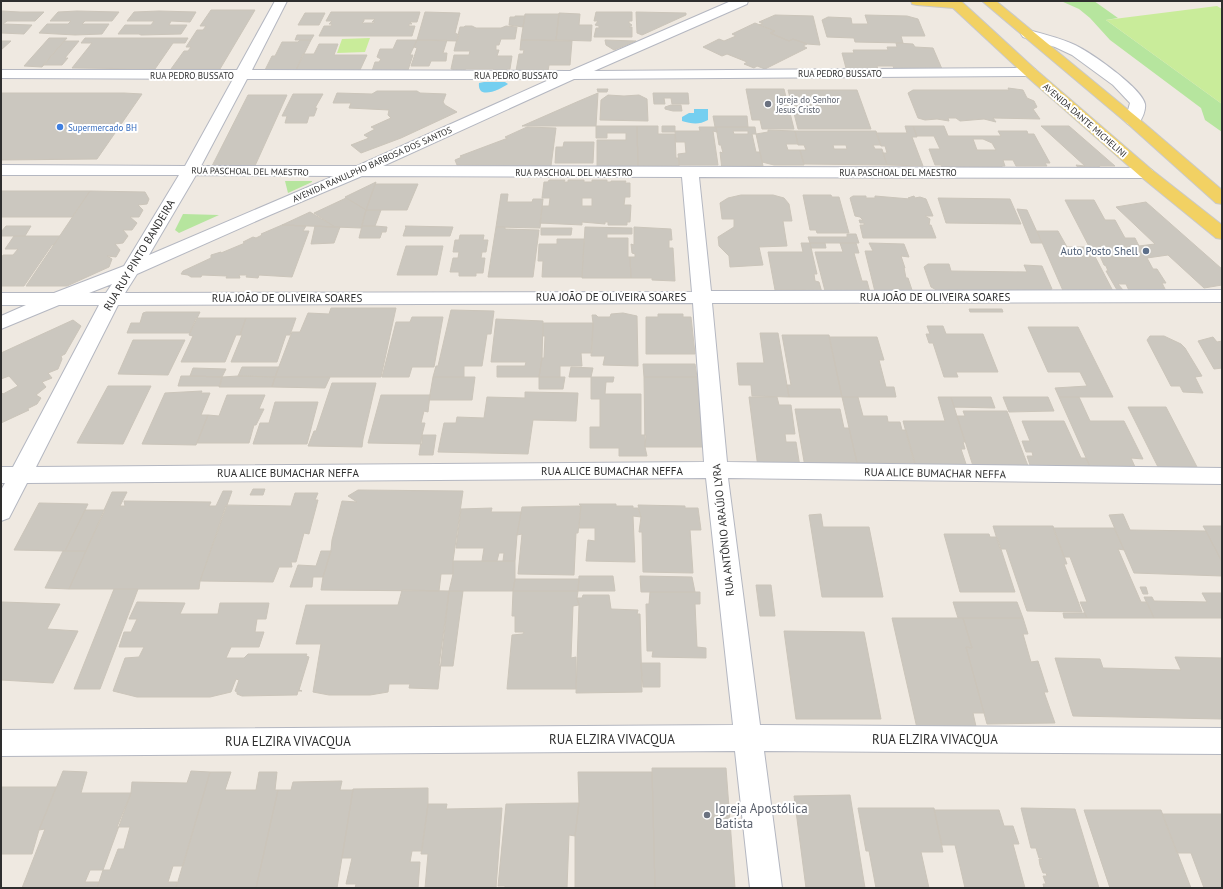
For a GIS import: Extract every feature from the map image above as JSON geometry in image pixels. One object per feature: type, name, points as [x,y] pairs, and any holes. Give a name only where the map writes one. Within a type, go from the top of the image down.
[{"type":"main road","points":[[917,1],[954,3]]},
{"type":"main road","points":[[988,1],[1133,121],[1222,199]]},
{"type":"main road","name":"AVENIDA DANTE MICHELINI","points":[[954,3],[1030,72],[1146,173],[1222,234]]},
{"type":"main road","points":[[1146,173],[1162,172],[1182,176],[1222,206]]},
{"type":"street","name":"RUA RUY PINTO BANDEIRA","points":[[1,512],[11,475],[112,298],[131,270],[189,170],[281,1]]},
{"type":"street","name":"AVENIDA RANULPHO BARBOSA DOS SANTOS","points":[[1,323],[56,299],[131,270],[264,211],[357,172],[572,75],[742,1]]},
{"type":"street","name":"RUA PEDRO BUSSATO","points":[[1,74],[572,75],[1030,72]]},
{"type":"street","name":"RUA PASCHOAL DEL MAESTRO","points":[[1,170],[1146,173]]},
{"type":"street","name":"RUA ANTÔNIO ARAÚJO LYRA","points":[[690,172],[716,470],[766,888]]},
{"type":"street","name":"RUA JOÃO DE OLIVEIRA SOARES","points":[[1,299],[702,296],[1222,296]]},
{"type":"street","name":"RUA ALICE BUMACHAR NEFFA","points":[[11,475],[716,470],[1222,476]]},
{"type":"street","name":"RUA ELZIRA VIVACQUA","points":[[1,743],[747,738],[1222,741]]},
{"type":"green space","points":[[1061,1],[1094,1],[1118,18],[1106,20],[1222,104],[1222,132],[1205,120],[1201,108],[1110,40],[1090,18],[1079,9]]},
{"type":"green space","points":[[1217,6],[1222,9],[1222,104],[1106,20]]},
{"type":"green space","points":[[370,38],[365,52],[337,53],[342,39]]},
{"type":"green space","points":[[285,181],[312,181],[312,182],[288,193]]},
{"type":"green space","points":[[183,214],[219,215],[179,233],[175,230]]},
{"type":"water","points":[[505,82],[508,84],[495,91],[485,93],[479,88],[479,83]]},
{"type":"water","points":[[694,109],[708,109],[708,120],[695,124],[682,121],[682,117],[689,113],[694,113]]},
{"type":"building","points":[[211,10],[255,10],[220,69],[171,69],[184,51],[188,51],[191,47],[186,47],[197,30],[203,30],[206,26],[200,26]]},
{"type":"building","points":[[1,11],[44,12],[35,21],[7,21],[3,24],[32,25],[24,34],[1,33]]},
{"type":"building","points":[[58,12],[119,12],[112,21],[85,21],[82,24],[109,24],[102,34],[75,35],[39,33],[47,24],[68,24],[71,21],[50,21]]},
{"type":"building","points":[[134,12],[196,12],[190,22],[171,21],[169,25],[187,25],[181,34],[118,34],[125,25],[151,25],[154,21],[127,21]]},
{"type":"building","points":[[331,12],[420,12],[417,22],[410,22],[412,24],[409,24],[409,26],[415,26],[412,36],[319,36],[324,26],[331,26],[332,24],[329,24],[332,21],[326,21]],"holes":[[[364,19],[375,19],[372,22],[375,22],[374,23],[362,23]]]},
{"type":"building","points":[[425,12],[460,13],[455,33],[459,35],[457,41],[417,40]]},
{"type":"building","points":[[596,12],[632,12],[632,21],[629,21],[629,23],[632,25],[629,27],[632,27],[632,37],[594,37],[596,28],[599,28],[599,26],[595,25],[598,21],[594,21]]},
{"type":"building","points":[[636,12],[686,13],[686,15],[642,35],[637,33]]},
{"type":"building","points":[[305,13],[325,13],[319,25],[298,25]]},
{"type":"building","points":[[559,13],[580,14],[579,25],[592,25],[591,41],[556,40]]},
{"type":"building","points":[[525,14],[559,14],[556,40],[521,40]]},
{"type":"building","points":[[775,15],[813,16],[820,45],[807,44],[793,39],[789,41],[770,33],[775,31],[759,25],[763,23],[759,22]]},
{"type":"building","points":[[865,15],[907,16],[918,19],[925,36],[901,36],[903,43],[855,42],[854,38],[827,37],[822,20],[828,17],[851,18],[852,24],[868,24]]},
{"type":"building","points":[[525,16],[523,27],[509,25],[510,17]]},
{"type":"building","points":[[755,23],[775,31],[770,33],[789,41],[793,39],[807,44],[803,46],[807,48],[765,69],[757,66],[754,68],[744,64],[747,62],[727,54],[722,56],[703,47],[719,39],[724,41],[736,36],[732,34]]},
{"type":"building","points":[[472,26],[476,28],[501,28],[506,26],[517,27],[515,39],[501,39],[499,45],[496,45],[496,50],[499,50],[497,56],[512,56],[510,69],[507,69],[506,71],[497,71],[493,69],[466,69],[462,71],[451,69],[454,55],[469,55],[470,51],[454,51],[460,27]]},
{"type":"building","points":[[297,35],[314,35],[311,40],[295,40]]},
{"type":"building","points":[[49,38],[67,38],[42,67],[24,66]]},
{"type":"building","points":[[85,38],[188,38],[185,43],[173,43],[155,69],[72,68],[92,43],[81,43]]},
{"type":"building","points":[[300,40],[311,40],[296,70],[265,70],[272,56],[275,56],[282,42],[298,42]]},
{"type":"building","points":[[397,40],[417,40],[410,55],[413,55],[408,70],[372,71],[375,62],[379,62],[381,59],[377,57],[380,49],[393,49]]},
{"type":"building","points":[[417,40],[447,40],[443,53],[447,53],[446,61],[431,61],[429,66],[411,66],[417,48],[414,47]]},
{"type":"building","points":[[521,40],[572,41],[570,65],[549,65],[548,71],[516,71],[519,54],[523,54],[524,50],[520,50]]},
{"type":"building","points":[[605,40],[636,41],[614,50],[606,45]]},
{"type":"building","points":[[1,41],[11,41],[1,50]]},
{"type":"building","points":[[64,41],[79,41],[65,58],[68,58],[62,65],[43,65]]},
{"type":"building","points":[[896,43],[913,44],[915,47],[933,48],[942,69],[895,72],[893,66],[877,66],[879,73],[847,72],[842,53],[854,53],[853,50],[888,50],[887,47],[897,47]]},
{"type":"building","points":[[319,44],[338,44],[334,55],[367,55],[360,70],[296,70],[303,54],[314,54]]},
{"type":"building","points":[[1008,88],[1023,90],[1027,98],[1034,101],[1037,107],[1033,109],[1040,119],[993,118],[996,122],[984,119],[960,121],[956,118],[948,118],[949,121],[937,119],[925,120],[918,118],[908,93],[913,90],[1009,90]]},
{"type":"building","points":[[597,89],[608,89],[607,92],[598,92]]},
{"type":"building","name":"Igreja do Senhor Jesus Cristo","points":[[746,89],[784,89],[794,129],[762,129],[760,120],[752,120]]},
{"type":"building","points":[[788,90],[857,90],[871,129],[798,129]]},
{"type":"building","points":[[377,91],[417,91],[420,93],[446,94],[443,102],[445,105],[457,112],[401,138],[361,153],[351,145],[369,138],[364,135],[375,129],[371,127],[391,118],[388,115],[389,110],[349,108],[351,103],[333,103],[337,93],[372,94]]},
{"type":"building","name":"Supermercado BH","points":[[1,93],[142,94],[97,159],[1,160]]},
{"type":"building","points":[[598,93],[596,126],[522,126],[579,101]]},
{"type":"building","points":[[653,93],[688,93],[689,104],[672,104],[671,98],[664,98],[665,104],[654,104]]},
{"type":"building","points":[[293,94],[323,94],[315,108],[317,108],[314,116],[309,116],[307,123],[285,123],[287,116],[282,116]]},
{"type":"building","points":[[248,95],[287,95],[254,168],[211,168]]},
{"type":"building","points":[[608,95],[639,95],[647,99],[648,121],[600,120],[601,100]]},
{"type":"building","points":[[671,105],[681,105],[682,111],[665,109],[665,107]]},
{"type":"building","points":[[713,116],[747,116],[748,127],[715,127]]},
{"type":"building","points":[[596,126],[637,126],[638,168],[597,168],[597,140],[626,140],[626,133],[607,133],[607,138],[596,138]]},
{"type":"building","points":[[637,126],[658,126],[658,134],[675,134],[676,158],[679,158],[679,166],[638,166]]},
{"type":"building","points":[[662,126],[675,126],[675,132],[662,132]]},
{"type":"building","points":[[905,126],[913,126],[917,137],[912,137],[923,166],[887,165],[883,153],[887,153],[885,146],[881,146],[876,133],[907,133]]},
{"type":"building","points":[[913,126],[944,126],[948,136],[1001,136],[998,131],[1027,131],[1028,134],[1034,134],[1050,163],[1045,163],[1047,166],[1016,166],[1013,160],[1003,160],[1005,166],[1002,167],[942,167],[941,165],[935,165],[929,149],[940,149],[934,136],[917,136]],"holes":[[[973,139],[983,139],[992,143],[996,150],[977,150]]]},
{"type":"building","points":[[1041,126],[1069,126],[1115,166],[1099,166],[1102,172],[1079,169],[1076,165],[1085,166]]},
{"type":"building","points":[[527,127],[556,128],[551,166],[457,165],[455,160],[462,157],[460,156],[508,138],[505,137]]},
{"type":"building","points":[[699,127],[716,127],[717,132],[713,131],[718,165],[679,165],[678,154],[686,153],[685,142],[676,142],[675,131],[700,131]]},
{"type":"building","points":[[716,127],[755,127],[756,134],[752,134],[756,152],[760,152],[763,166],[747,166],[748,170],[722,170],[720,152],[723,153],[721,145],[719,145]],"holes":[[[733,131],[748,131],[748,134],[734,134]]]},
{"type":"building","points":[[768,130],[795,131],[798,144],[786,144],[788,150],[800,150],[804,165],[774,165],[762,162],[756,134],[768,132]]},
{"type":"building","points":[[795,131],[876,131],[881,145],[873,145],[875,149],[882,149],[887,165],[804,164],[800,150],[806,150],[804,145],[798,145]],"holes":[[[833,145],[846,145],[847,149],[834,149]]]},
{"type":"building","points":[[564,142],[594,142],[593,163],[555,163],[556,147],[563,147]]},
{"type":"building","points":[[549,180],[565,180],[564,182],[568,182],[568,180],[584,180],[584,182],[592,182],[592,180],[607,180],[607,182],[626,181],[625,183],[630,183],[630,197],[625,197],[624,205],[631,205],[630,222],[627,222],[627,225],[608,225],[608,222],[605,222],[605,224],[582,222],[582,225],[540,223],[542,206],[549,206],[550,198],[542,198],[544,182],[548,182]],"holes":[[[582,198],[592,198],[592,206],[582,206]]]},
{"type":"building","points":[[376,182],[366,210],[345,197]]},
{"type":"building","points":[[375,184],[418,184],[407,210],[366,210]]},
{"type":"building","points":[[1,191],[90,191],[72,217],[1,217]]},
{"type":"building","points":[[90,191],[145,192],[149,199],[147,204],[138,205],[143,210],[139,217],[130,217],[137,223],[132,230],[123,230],[128,236],[123,243],[115,244],[120,250],[116,257],[107,256],[112,259],[109,267],[67,286],[26,286]]},
{"type":"building","points":[[501,194],[508,194],[507,202],[532,202],[533,199],[543,199],[540,228],[496,227]]},
{"type":"building","points":[[741,195],[773,195],[784,198],[789,204],[792,221],[783,221],[787,246],[759,247],[763,265],[730,267],[729,256],[719,246],[718,237],[734,227],[734,219],[722,219],[720,203],[728,198]]},
{"type":"building","points":[[803,195],[831,195],[832,197],[839,197],[849,233],[817,233],[816,230],[810,230]]},
{"type":"building","points":[[853,196],[866,196],[866,198],[875,198],[875,196],[910,199],[908,198],[914,196],[915,198],[920,197],[926,199],[933,216],[925,216],[930,219],[929,225],[931,225],[936,238],[863,238],[860,225],[864,225],[864,223],[860,223],[859,220],[863,220],[860,217],[855,216],[850,198]]},
{"type":"building","points":[[346,198],[366,210],[361,228],[335,227],[314,213]]},
{"type":"building","points":[[938,198],[1010,199],[1021,224],[946,223]]},
{"type":"building","name":"Auto Posto Shell","points":[[1065,200],[1094,200],[1105,220],[1115,220],[1125,238],[1135,238],[1139,246],[1155,244],[1116,207],[1146,202],[1222,269],[1222,285],[1204,288],[1168,255],[1147,258],[1153,269],[1157,269],[1166,283],[1162,283],[1168,295],[1131,295],[1126,284],[1118,284],[1123,290],[1117,290],[1106,271],[1108,271],[1100,256],[1094,256]]},
{"type":"building","points":[[1017,209],[1027,210],[1042,243],[1031,243]]},
{"type":"building","points":[[366,210],[381,210],[375,226],[362,226]]},
{"type":"building","points":[[310,212],[335,227],[282,225]]},
{"type":"building","points":[[282,225],[306,226],[303,231],[309,231],[292,277],[259,275],[258,278],[246,277],[247,275],[239,275],[240,278],[226,278],[227,276],[202,275],[201,277],[191,277],[181,274],[183,271],[211,258],[211,255],[221,253],[245,243],[243,242],[253,237],[256,238],[262,235],[261,234]]},
{"type":"building","points":[[6,226],[31,226],[25,236],[1,236],[1,232]]},
{"type":"building","points":[[315,226],[340,227],[334,243],[311,244]]},
{"type":"building","points":[[362,226],[387,227],[386,232],[382,232],[380,238],[359,238]]},
{"type":"building","points":[[405,226],[453,227],[450,236],[403,236]]},
{"type":"building","points":[[496,227],[505,227],[505,229],[539,230],[533,277],[488,277]]},
{"type":"building","points":[[585,227],[632,228],[632,234],[607,234],[607,238],[628,238],[628,257],[630,257],[631,278],[582,278]]},
{"type":"building","points":[[634,227],[671,229],[672,240],[669,240],[669,248],[673,248],[675,281],[652,280],[652,278],[631,278],[630,257],[635,257],[635,254],[632,253],[631,244],[634,245]]},
{"type":"building","points":[[541,228],[572,228],[571,235],[541,235]]},
{"type":"building","points":[[1037,231],[1058,231],[1067,247],[1090,247],[1114,293],[1064,293]]},
{"type":"building","points":[[847,234],[856,234],[859,243],[810,243],[808,237],[847,237]]},
{"type":"building","points":[[460,235],[484,235],[483,240],[488,240],[486,252],[482,252],[481,258],[485,258],[483,273],[476,273],[476,276],[459,276],[459,272],[450,272],[453,258],[458,258],[459,252],[453,252],[455,240],[459,240]]},
{"type":"building","points":[[14,236],[60,236],[54,245],[52,245],[24,286],[1,286],[1,259],[3,255],[13,255],[18,249],[5,249]]},
{"type":"building","points":[[557,239],[584,239],[582,277],[542,277],[543,261],[538,261],[539,244],[557,244]]},
{"type":"building","points":[[801,243],[810,243],[817,274],[814,274],[815,281],[819,282],[823,296],[807,296],[806,290],[775,290],[768,252],[803,252]]},
{"type":"building","points":[[810,243],[825,243],[826,248],[811,248]]},
{"type":"building","points":[[840,243],[856,243],[859,253],[854,253],[862,281],[867,281],[871,296],[825,291],[815,252],[843,252]]},
{"type":"building","points":[[869,243],[904,244],[909,257],[901,256],[905,268],[906,278],[908,278],[914,296],[876,296],[865,251],[873,251]]},
{"type":"building","points":[[406,246],[443,246],[437,275],[397,275]]},
{"type":"building","points":[[928,264],[949,264],[951,271],[1027,272],[1024,265],[1042,266],[1052,289],[1043,293],[940,292],[931,287],[924,267]]},
{"type":"building","points":[[331,308],[396,308],[381,377],[275,377],[292,332],[300,332],[308,313],[329,314]]},
{"type":"building","points":[[969,309],[1002,309],[1003,312],[970,312]]},
{"type":"building","points":[[451,310],[494,311],[491,334],[487,334],[482,366],[464,366],[464,377],[433,377],[436,366],[438,366]]},
{"type":"building","points":[[200,312],[190,333],[127,333],[131,323],[140,323],[143,313]]},
{"type":"building","points":[[623,313],[637,316],[638,366],[603,365],[605,356],[591,356],[592,315],[596,315],[598,317],[610,317],[611,314]]},
{"type":"building","points":[[658,314],[683,314],[683,317],[691,317],[695,354],[646,354],[646,317],[658,317]]},
{"type":"building","points":[[412,317],[443,317],[434,367],[412,367],[409,377],[382,377],[396,322],[410,322]]},
{"type":"building","points":[[196,318],[246,318],[240,335],[236,335],[225,362],[181,362],[193,336],[189,335]]},
{"type":"building","points":[[246,318],[296,318],[290,335],[286,335],[277,362],[231,362],[242,335],[240,335]]},
{"type":"building","points":[[496,319],[543,321],[542,358],[539,377],[497,377],[497,366],[525,366],[526,362],[491,362]]},
{"type":"building","points":[[73,320],[81,326],[65,354],[61,356],[62,359],[58,369],[48,373],[52,378],[42,382],[46,387],[36,395],[41,398],[37,404],[27,409],[29,410],[1,423],[1,392],[3,394],[18,386],[9,376],[1,379],[1,353]]},
{"type":"building","points":[[543,323],[593,323],[592,353],[581,353],[582,366],[560,366],[560,377],[539,377],[542,358],[544,358],[545,336],[543,336]]},
{"type":"building","points":[[927,326],[943,326],[946,334],[983,334],[998,372],[956,372],[958,377],[944,377],[933,343],[929,343],[926,334],[930,334]]},
{"type":"building","points":[[1028,327],[1078,327],[1113,397],[1059,397],[1055,388],[1087,386],[1080,372],[1048,372]]},
{"type":"building","points":[[760,333],[778,333],[789,397],[752,396],[751,385],[739,385],[737,363],[764,363]]},
{"type":"building","points":[[782,335],[829,335],[842,397],[789,397],[787,385],[791,385]]},
{"type":"building","points":[[1150,336],[1164,336],[1181,344],[1185,348],[1202,376],[1195,377],[1203,393],[1183,392],[1180,386],[1171,386],[1147,340]]},
{"type":"building","points":[[829,337],[877,337],[884,360],[879,360],[886,387],[894,387],[896,397],[842,397]]},
{"type":"building","points":[[1213,337],[1217,342],[1222,341],[1222,368],[1214,369],[1198,341]]},
{"type":"building","points":[[133,340],[185,340],[168,375],[118,374]]},
{"type":"building","points":[[643,364],[695,364],[697,377],[644,377]]},
{"type":"building","points":[[242,367],[279,367],[275,377],[238,376]]},
{"type":"building","points":[[571,367],[593,368],[591,377],[569,377]]},
{"type":"building","points":[[193,368],[226,369],[222,377],[190,376]]},
{"type":"building","points":[[181,376],[222,377],[220,386],[178,386]]},
{"type":"building","points":[[222,377],[275,377],[272,387],[219,387]]},
{"type":"building","points":[[275,377],[330,377],[325,388],[272,387]]},
{"type":"building","points":[[433,377],[475,377],[472,400],[429,400]]},
{"type":"building","points":[[539,377],[565,377],[563,389],[539,389]]},
{"type":"building","points":[[591,377],[614,377],[613,382],[606,382],[605,394],[641,394],[641,435],[646,435],[645,447],[647,456],[619,456],[619,448],[590,448],[590,427],[600,427],[600,399],[591,399]]},
{"type":"building","points":[[644,377],[697,377],[703,447],[645,447]]},
{"type":"building","points":[[332,383],[376,383],[362,447],[308,446],[314,431],[316,431]]},
{"type":"building","points":[[108,386],[151,386],[123,444],[77,443]]},
{"type":"building","points":[[202,391],[201,393],[210,393],[201,415],[208,415],[196,445],[142,444],[165,393]]},
{"type":"building","points":[[525,392],[578,393],[576,421],[533,420],[528,454],[438,452],[444,423],[456,423],[457,417],[484,418],[487,397],[525,398]]},
{"type":"building","points":[[227,395],[265,395],[259,409],[264,409],[256,425],[254,425],[249,443],[197,443],[208,415],[219,416]]},
{"type":"building","points":[[381,395],[430,395],[428,412],[424,411],[421,423],[425,423],[422,435],[422,444],[368,443]]},
{"type":"building","points":[[749,397],[777,397],[779,405],[791,405],[795,434],[785,434],[786,442],[796,442],[800,467],[758,468]]},
{"type":"building","points":[[842,397],[858,397],[863,416],[887,416],[888,422],[900,422],[902,430],[906,430],[915,463],[857,463]]},
{"type":"building","points":[[938,397],[951,397],[965,442],[963,442],[965,449],[961,449],[968,470],[916,469],[903,421],[945,421]]},
{"type":"building","points":[[951,397],[991,397],[995,408],[954,407]]},
{"type":"building","points":[[1003,397],[1048,397],[1054,411],[1009,412]]},
{"type":"building","points":[[1059,397],[1079,397],[1090,421],[1124,421],[1143,459],[1131,458],[1136,469],[1091,469]]},
{"type":"building","points":[[275,402],[318,402],[307,444],[253,444],[260,423],[269,423]]},
{"type":"building","points":[[1128,407],[1166,407],[1197,467],[1158,467]]},
{"type":"building","points":[[795,409],[840,409],[844,428],[849,428],[858,467],[805,467]]},
{"type":"building","points":[[963,411],[1007,411],[1028,466],[973,466],[957,416],[965,416]]},
{"type":"building","points":[[1022,421],[1064,421],[1081,458],[1086,458],[1091,469],[1033,474],[1027,456],[1033,456],[1032,452],[1026,452],[1022,441],[1030,441]]},
{"type":"building","points":[[422,435],[436,435],[433,455],[419,455]]},
{"type":"building","points":[[253,489],[265,489],[263,495],[250,495]]},
{"type":"building","points":[[358,490],[463,491],[453,561],[453,574],[441,574],[439,591],[321,590],[342,501],[357,502],[348,496]]},
{"type":"building","points":[[223,491],[232,491],[200,581],[199,589],[69,589],[112,492],[127,492],[120,506],[125,506],[124,501],[211,502],[209,506],[216,506]]},
{"type":"building","points":[[295,493],[318,493],[315,500],[318,500],[309,534],[304,533],[296,562],[291,562],[292,567],[279,567],[273,582],[200,581],[226,505],[291,506]]},
{"type":"building","points":[[39,503],[88,504],[65,551],[14,550]]},
{"type":"building","points":[[579,504],[616,504],[616,506],[633,506],[633,508],[638,508],[641,517],[633,516],[635,562],[586,561],[588,540],[595,541],[595,528],[579,528],[581,506]]},
{"type":"building","points":[[638,505],[685,506],[685,508],[698,508],[701,530],[690,530],[693,573],[643,572],[642,532],[639,532],[641,517]]},
{"type":"building","points":[[581,506],[578,533],[576,533],[574,575],[518,574],[522,534],[517,535],[522,507]]},
{"type":"building","points":[[492,508],[491,512],[521,512],[515,561],[503,561],[504,553],[499,553],[497,561],[482,561],[484,548],[456,548],[461,509]]},
{"type":"building","points":[[85,510],[105,510],[86,551],[65,551]]},
{"type":"building","points":[[821,514],[823,527],[869,527],[883,597],[822,597],[809,515]]},
{"type":"building","points":[[1123,514],[1130,530],[1206,531],[1222,562],[1222,576],[1134,573],[1109,515]]},
{"type":"building","points":[[993,526],[1053,526],[1067,564],[1064,564],[1082,612],[1027,611],[1006,549],[1000,549]]},
{"type":"building","points":[[1203,526],[1222,526],[1222,562],[1206,531]]},
{"type":"building","points":[[1053,528],[1114,528],[1124,550],[1118,549],[1141,602],[1147,602],[1154,618],[1087,618],[1080,602],[1087,602],[1070,557],[1064,557]]},
{"type":"building","points":[[944,534],[989,534],[990,537],[997,537],[1015,592],[960,592]]},
{"type":"building","points":[[63,551],[86,551],[69,589],[45,588]]},
{"type":"building","points":[[321,551],[331,551],[323,577],[313,577],[312,587],[290,587],[298,565],[316,566]]},
{"type":"building","points":[[453,561],[515,561],[513,591],[449,591],[453,574]]},
{"type":"building","points":[[579,576],[613,576],[615,591],[578,591]]},
{"type":"building","points":[[640,576],[692,577],[695,592],[641,592]]},
{"type":"building","points":[[515,579],[579,579],[578,591],[513,591]]},
{"type":"building","points":[[756,585],[771,585],[775,616],[760,616]]},
{"type":"building","points":[[1140,587],[1146,587],[1148,594],[1143,594]]},
{"type":"building","points":[[114,589],[138,589],[100,689],[74,689]]},
{"type":"building","points":[[402,590],[449,591],[438,689],[409,688],[410,684],[389,684],[388,692],[370,695],[329,695],[313,692],[321,644],[296,644],[306,605],[398,605]]},
{"type":"building","points":[[449,591],[463,591],[453,666],[439,666]]},
{"type":"building","points":[[513,591],[578,591],[577,598],[579,605],[573,606],[571,658],[576,657],[576,689],[507,689],[512,635],[523,634],[524,632],[515,632],[515,616],[512,616]]},
{"type":"building","points":[[650,592],[700,592],[700,604],[695,604],[697,647],[706,648],[706,658],[652,657],[653,651],[647,651],[646,604],[649,604]]},
{"type":"building","points":[[1202,593],[1222,593],[1222,618],[1154,618],[1144,597],[1152,597],[1154,601],[1207,602]]},
{"type":"building","points":[[583,595],[609,595],[611,609],[638,610],[637,614],[640,614],[642,692],[576,693],[579,605],[577,598],[582,598]]},
{"type":"building","points":[[2,602],[60,604],[47,629],[78,631],[53,683],[1,680]]},
{"type":"building","points":[[137,602],[185,603],[180,614],[218,614],[220,603],[269,603],[266,619],[257,619],[255,632],[264,632],[259,647],[231,647],[226,658],[244,658],[248,654],[307,654],[306,656],[309,657],[299,690],[302,691],[298,691],[297,695],[242,696],[237,694],[235,691],[239,680],[236,679],[231,692],[210,697],[137,697],[113,691],[125,658],[139,657],[144,647],[119,647],[124,632],[131,632],[137,619],[129,619]]},
{"type":"building","points":[[953,602],[1017,602],[1023,618],[958,618]]},
{"type":"building","points":[[1063,613],[1085,613],[1087,618],[1064,618]]},
{"type":"building","points":[[892,618],[963,618],[972,648],[966,647],[984,713],[973,713],[977,731],[919,737]]},
{"type":"building","points":[[963,618],[1023,618],[1028,634],[1023,634],[1031,662],[1038,661],[1048,692],[1044,692],[1055,723],[987,724],[966,647],[972,648]]},
{"type":"building","points":[[784,631],[864,632],[881,719],[796,719]]},
{"type":"building","points":[[1175,657],[1222,658],[1222,719],[1073,716],[1055,658],[1100,659],[1103,668],[1181,670]]},
{"type":"building","points":[[641,663],[660,663],[660,687],[643,687]]},
{"type":"building","points":[[652,768],[726,768],[735,888],[655,888]]},
{"type":"building","points":[[63,771],[87,772],[81,793],[131,793],[103,870],[90,870],[85,882],[99,882],[97,888],[22,888],[45,829],[39,830]]},
{"type":"building","points":[[191,771],[210,772],[183,866],[173,866],[168,882],[177,882],[176,888],[97,888],[103,870],[110,870],[118,849],[124,849],[130,827],[117,827],[131,793],[132,782],[187,783]]},
{"type":"building","points":[[210,772],[231,772],[225,790],[256,790],[259,772],[277,772],[275,790],[278,790],[256,888],[176,888]]},
{"type":"building","points":[[578,772],[652,772],[655,888],[575,888],[575,836],[579,803]]},
{"type":"building","points":[[342,781],[340,790],[353,790],[337,888],[256,888],[278,790],[291,790],[293,782]]},
{"type":"building","points":[[1,787],[56,787],[39,830],[32,854],[1,854]]},
{"type":"building","points":[[428,788],[428,804],[422,851],[412,851],[410,862],[420,862],[418,888],[355,888],[356,884],[346,884],[352,858],[342,858],[353,789]]},
{"type":"building","points":[[850,795],[865,888],[806,888],[794,796]]},
{"type":"building","points":[[579,803],[575,836],[569,835],[567,888],[505,888],[505,886],[498,886],[506,804]]},
{"type":"building","points":[[428,804],[447,804],[446,809],[502,808],[496,888],[425,888],[428,854],[421,854]]},
{"type":"building","points":[[858,808],[934,808],[943,852],[921,852],[929,888],[876,888],[869,851],[866,851]]},
{"type":"building","points":[[1021,808],[1075,809],[1099,888],[1044,888],[1043,884],[1046,884],[1043,876],[1047,876],[1046,873],[1043,873],[1039,859],[1043,859],[1039,858],[1036,848],[1031,848]]},
{"type":"building","points":[[934,810],[999,810],[1004,826],[1013,826],[1019,844],[1013,844],[1025,888],[965,888],[955,845],[942,845]]},
{"type":"building","points":[[1084,810],[1161,810],[1191,888],[1110,888]]},
{"type":"building","points":[[1162,814],[1222,814],[1222,888],[1204,888],[1191,853],[1177,853]]},
{"type":"place","name":"Igreja do Senhor Jesus Cristo","points":[[768,104]]},
{"type":"place","name":"Supermercado BH","points":[[60,127]]},
{"type":"place","name":"Auto Posto Shell","points":[[1146,251]]},
{"type":"place","name":"Igreja Apostólica Batista","points":[[707,815]]}]
